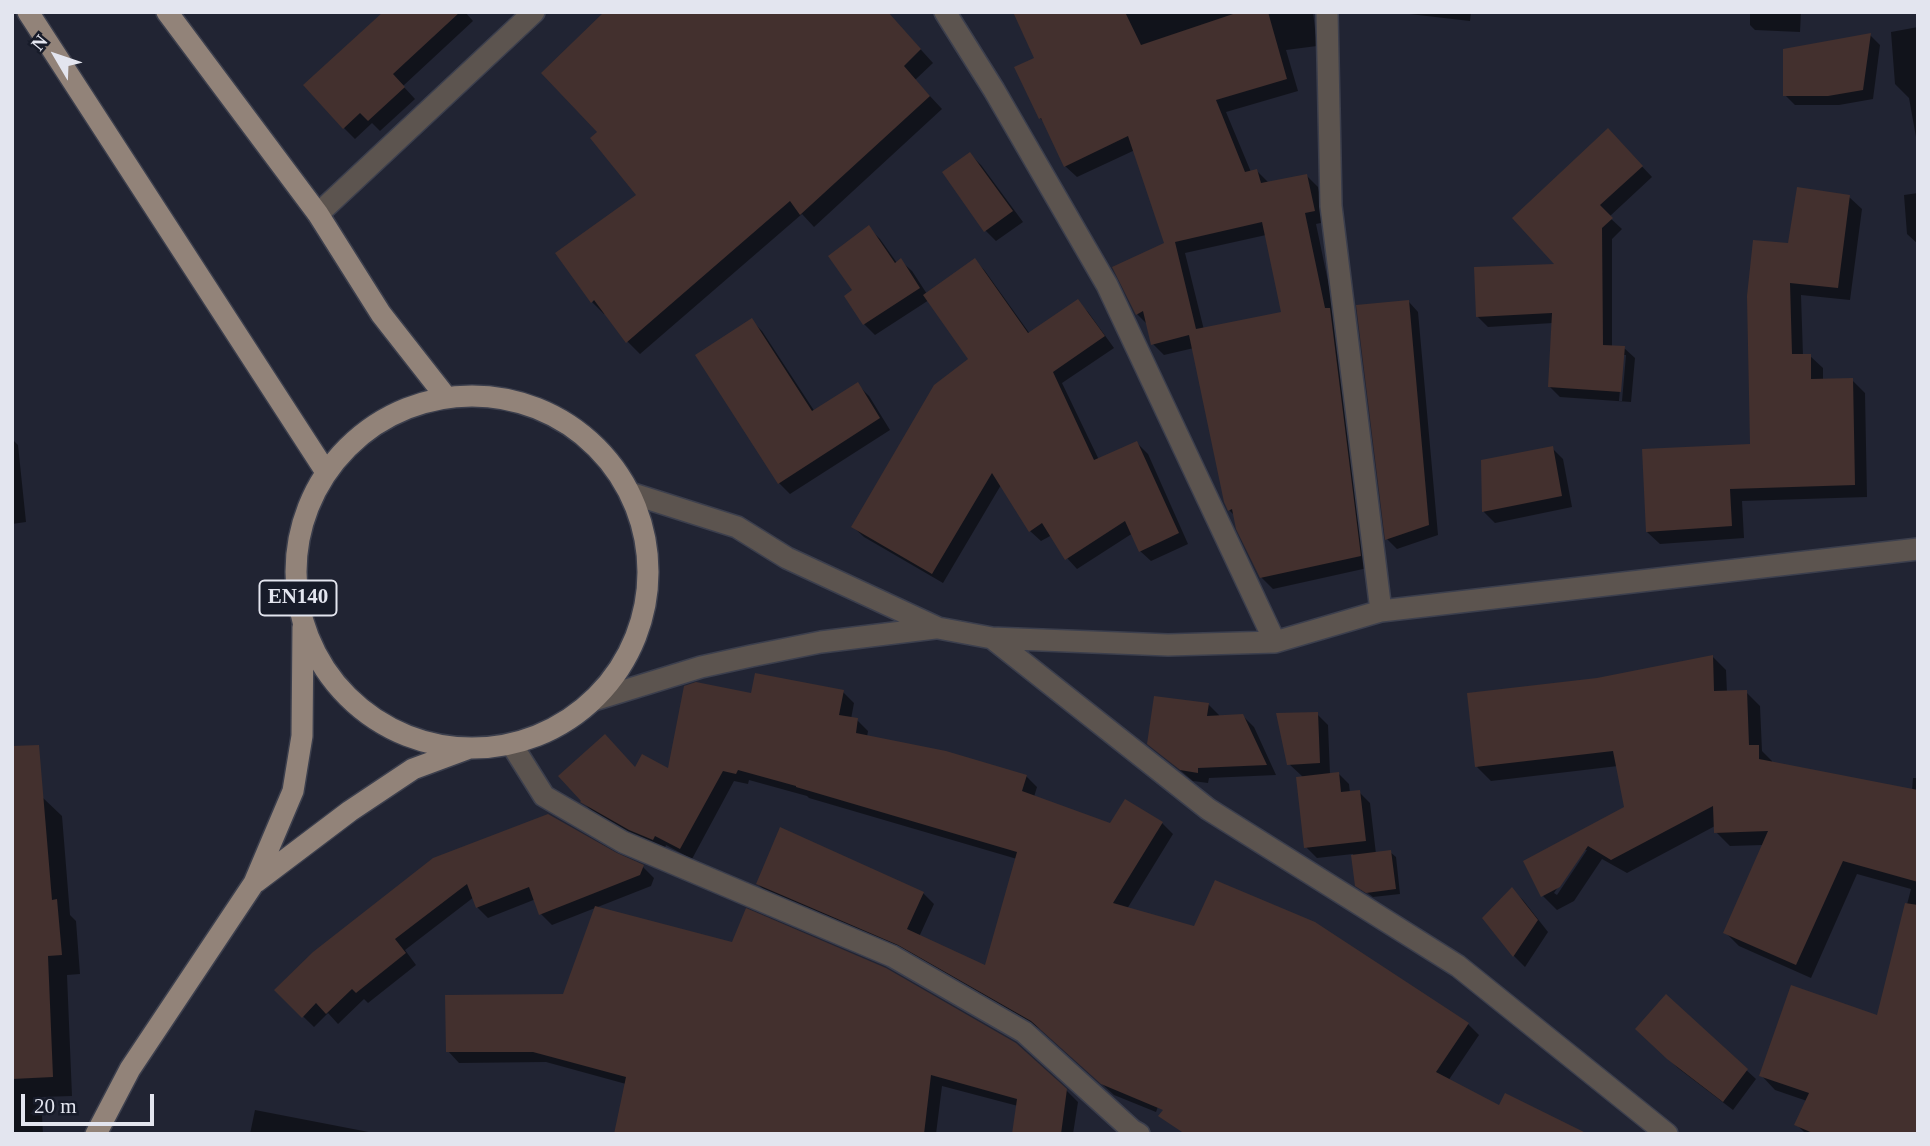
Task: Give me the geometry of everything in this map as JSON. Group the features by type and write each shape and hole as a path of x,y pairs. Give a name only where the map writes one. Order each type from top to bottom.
{"main road":[{"path":"28,12 326,472"},
{"path":"167,12 318,214 381,314 446,397"},
{"name":"EN140","path":"96,1134 130,1069 254,883 293,791 302,736 303,627 295,574 303,521 326,472 358,437 400,411 446,397 501,398 554,415 598,448 630,493 647,547 646,602 628,655 594,700 556,728 512,745 467,750 414,769 350,811 254,883"},
{"name":"EN140","path":"303,627 338,690 396,733 467,750"}],"street":[{"path":"318,214 534,12"},
{"path":"945,12 994,90 1107,285 1275,642"},
{"path":"1327,12 1331,206 1381,611"},
{"path":"630,493 737,527 788,558 937,628 992,638 1168,645 1275,642 1381,611 1918,549"},
{"path":"594,700 701,667 739,659 821,642 937,628"},
{"path":"992,638 1208,809 1458,966 1667,1134"},
{"path":"512,745 544,796 624,842 892,956 1024,1032 1139,1134"}],"building":[{"path":"383,12 460,12 393,74 405,87 368,121 360,113 343,129 303,85"},
{"path":"604,12 888,12 921,49 904,66 930,96 800,215 790,201 626,343 594,300 591,303 555,253 636,195 590,138 597,132 541,73"},
{"path":"1013,12 1125,12 1141,45 1239,12 1268,12 1287,79 1216,100 1245,172 1257,169 1261,183 1307,174 1315,211 1305,213 1325,308 1330,308 1361,556 1260,578 1236,529 1232,509 1228,511 1224,502 1189,335 1151,345 1143,311 1136,315 1112,267 1164,243 1128,136 1064,167 1014,67 1034,58","holes":["1262,222 1281,312 1196,329 1175,242"]},
{"path":"1871,33 1863,90 1828,96 1783,96 1783,49"},
{"path":"1608,128 1643,166 1600,205 1613,218 1602,228 1603,345 1625,346 1621,392 1548,387 1552,313 1476,317 1474,267 1554,264 1512,218"},
{"path":"970,152 1013,211 984,232 942,172"},
{"path":"1797,187 1850,195 1838,288 1790,283 1792,354 1811,354 1811,379 1853,378 1855,485 1730,489 1732,526 1646,532 1642,449 1750,444 1747,296 1753,240 1788,243"},
{"path":"869,225 895,263 901,258 920,288 863,325 844,296 852,290 828,256"},
{"path":"975,258 1028,333 1078,299 1105,336 1053,372 1094,460 1137,441 1179,533 1139,552 1125,521 1065,560 1042,523 1029,532 992,473 932,574 851,527 934,385 968,359 923,295"},
{"path":"1409,300 1429,525 1385,540 1356,305"},
{"path":"752,318 812,411 858,382 880,418 778,484 695,355"},
{"path":"1553,446 1562,496 1482,512 1481,460"},
{"path":"1713,655 1714,691 1747,690 1749,745 1759,745 1759,759 1918,790 1918,882 1843,861 1796,965 1723,933 1768,831 1714,833 1713,806 1611,860 1588,846 1560,887 1541,897 1523,861 1624,807 1613,751 1475,767 1467,693 1597,678"},
{"path":"755,673 844,690 839,715 858,718 856,733 946,751 1027,775 1022,791 1110,823 1125,799 1163,822 1113,903 1194,926 1215,880 1315,922 1469,1023 1436,1072 1499,1105 1505,1093 1588,1134 1185,1134 1158,1116 1163,1110 1101,1084 1031,1021 898,945 756,884 780,827 924,892 907,929 985,965 1017,852 738,770 736,774 723,771 680,849 655,836 653,840 629,830 580,802 558,776 605,734 635,767 642,754 668,768 684,686 696,682 751,693"},
{"path":"1154,696 1209,703 1207,716 1243,714 1267,765 1198,768 1198,773 1180,770 1147,744"},
{"path":"1318,712 1320,763 1287,765 1276,713"},
{"path":"39,745 52,900 57,899 62,955 48,956 53,1077 12,1079 12,746"},
{"path":"1339,772 1341,792 1360,790 1366,841 1304,848 1296,777"},
{"path":"548,814 644,865 640,875 539,915 529,887 476,908 467,884 395,939 406,953 356,993 352,989 326,1014 316,1003 302,1018 274,990 313,952 433,858"},
{"path":"1391,850 1396,889 1366,893 1355,886 1351,855"},
{"path":"1512,887 1538,920 1513,957 1482,918"},
{"path":"1905,903 1918,905 1918,1134 1815,1134 1794,1125 1809,1093 1759,1076 1791,985 1877,1015"},
{"path":"595,906 732,942 746,908 886,968 1016,1043 1067,1089 1061,1134 1012,1134 1017,1099 931,1075 924,1134 614,1134 626,1077 533,1052 446,1052 445,995 563,994"},
{"path":"1666,994 1748,1069 1723,1102 1667,1059 1635,1029"}]}
